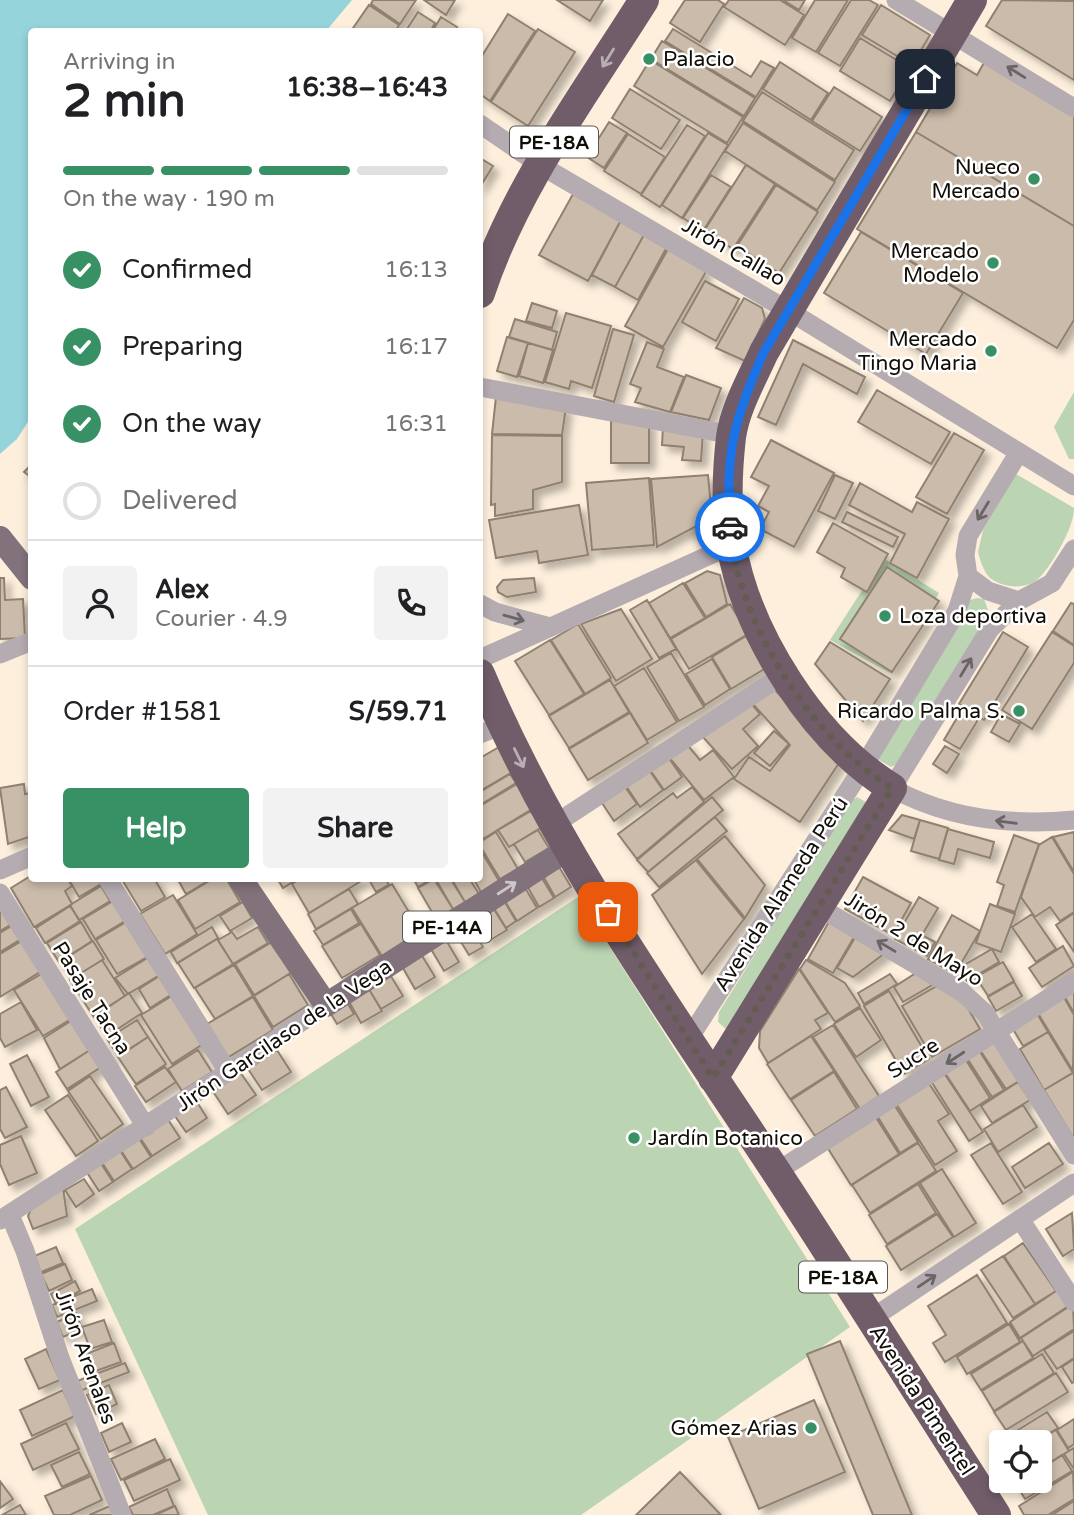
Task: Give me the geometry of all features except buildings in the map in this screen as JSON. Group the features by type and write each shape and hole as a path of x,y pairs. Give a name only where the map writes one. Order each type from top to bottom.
{"highway":[{"name":"PE-18A","path":"483,273 486,253 644,0"},
{"path":"892,788 862,769 826,732 783,675 764,640 732,545 727,494 732,435 759,364 972,0"},
{"name":"Avenida Pimentel","path":"483,689 491,730 996,1515"},
{"name":"Avenida Alameda Perú","path":"713,1078 892,788"}],"main road":[{"path":"0,538 28,573"},
{"name":"Jirón Garcilaso de la Vega","path":"326,1005 561,836"},
{"path":"243,882 326,1005"}],"street":[{"path":"896,0 1074,108"},
{"name":"Jirón Callao","path":"483,126 540,164 789,311 1074,486"},
{"path":"483,388 732,435"},
{"name":"Avenida Alameda Perú","path":"688,1040 862,769 957,611 968,576 965,555 968,536 1019,452"},
{"path":"483,658 732,545"},
{"name":"Avenida Alameda Perú","path":"892,788 989,629 1019,601 1052,583 1074,549"},
{"path":"968,576 988,591 1019,601"},
{"path":"483,606 495,612 550,627"},
{"path":"0,654 28,644"},
{"path":"561,836 783,675"},
{"path":"892,788 940,809 987,819 1030,824 1074,820"},
{"path":"0,870 28,858"},
{"path":"110,882 229,1072"},
{"name":"Pasaje Tacna","path":"0,893 146,1126"},
{"name":"Jirón 2 de Mayo","path":"819,906 962,992 985,1013 1074,1154"},
{"name":"Sucre","path":"776,1172 1074,982"},
{"name":"Jirón Garcilaso de la Vega","path":"5,1218 229,1072 326,1005"},
{"path":"871,1319 1074,1183"},
{"name":"Jirón Arenales","path":"5,1218 25,1251 60,1358 121,1515"},
{"path":"1020,1219 1074,1302"}],"green space":[{"path":"1074,392 1074,459 1069,459 1054,427"},
{"path":"1016,474 1074,508 1067,534 1057,554 1040,577 1022,586 1008,586 989,577 978,552 983,530"},
{"name":"Loza deportiva","path":"883,558 939,593 892,674 830,640"},
{"path":"984,599 989,613 897,764 891,767 879,760 878,752 970,600"},
{"path":"857,797 866,802 727,1030 718,1022 719,1012 849,803"},
{"path":"578,897 850,1327 581,1515 208,1515 75,1229"}],"water":[{"path":"0,0 352,0 329,28 28,28 28,422 17,439 0,454"}],"way so far":[{"path":"608,912 713,1078 892,788 862,769 826,732 783,675 764,640 746,593 732,545 730,527"}],"place":[{"name":"Palacio","path":"649,59"},
{"name":"Nueco Mercado","path":"1034,179"},
{"name":"Mercado Modelo","path":"993,263"},
{"name":"Mercado Tingo Maria","path":"991,351"},
{"name":"Loza deportiva","path":"885,616"},
{"name":"Ricardo Palma S.","path":"1019,711"},
{"name":"Jardín Botanico","path":"634,1138"},
{"name":"Gómez Arias","path":"811,1428"}],"route":[{"path":"730,527 727,494 732,435 743,399 764,352 925,79"}]}
